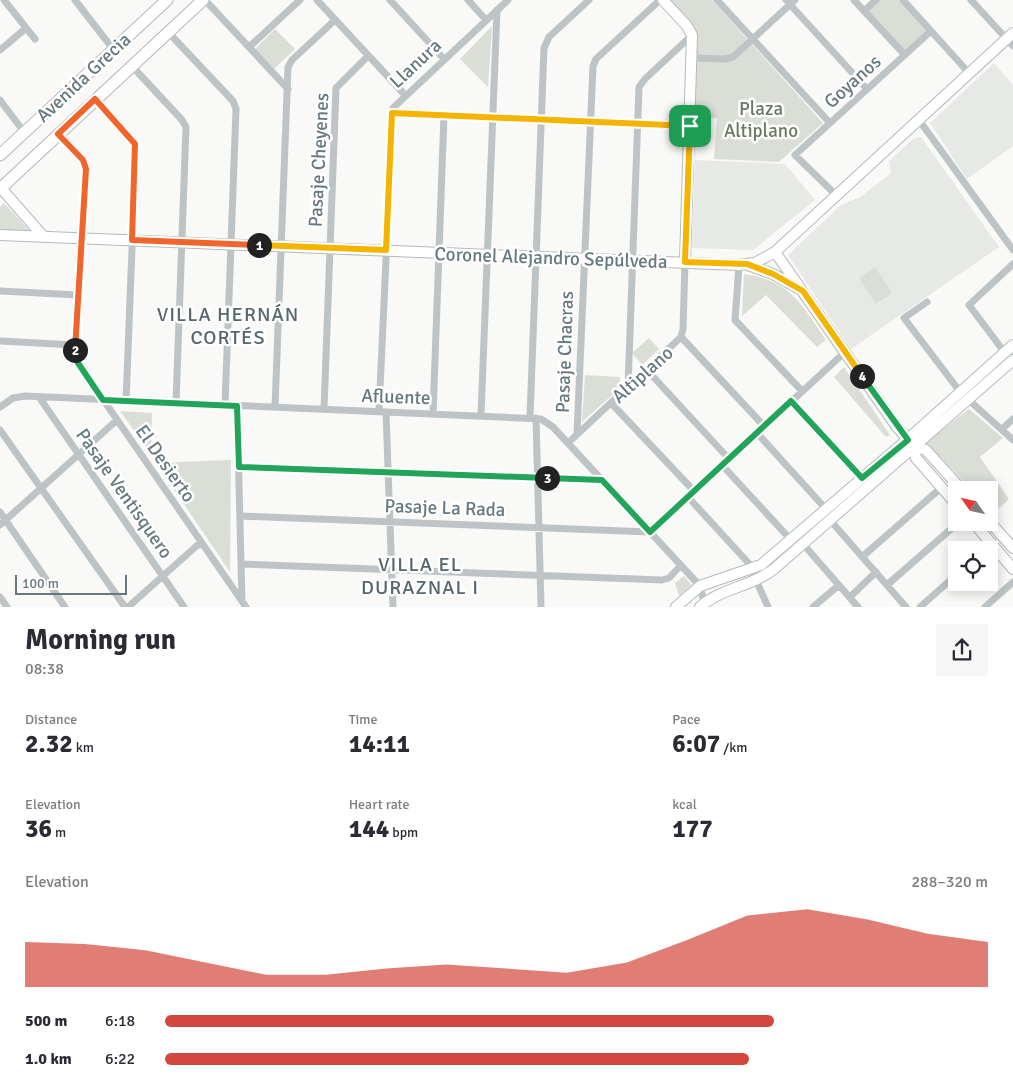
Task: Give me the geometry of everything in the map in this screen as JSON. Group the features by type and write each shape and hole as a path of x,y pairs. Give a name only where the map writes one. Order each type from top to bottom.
{"main road":[{"name":"Avenida Grecia","path":"0,155 167,0"},
{"name":"Avenida Grecia","path":"0,188 204,0"}],"street":[{"path":"4,0 25,29 35,39"},
{"path":"75,0 113,49"},
{"path":"204,0 288,90"},
{"path":"249,47 300,0"},
{"path":"317,0 404,95"},
{"path":"390,0 444,59"},
{"path":"468,0 486,20"},
{"name":"Llanura","path":"393,607 388,472 383,412 386,250 392,113 394,106 404,95 508,0"},
{"path":"541,607 533,418 536,256 546,41 589,0"},
{"path":"628,386 640,85 692,35 687,26 661,0"},
{"name":"Pasaje Chacras","path":"577,434 594,63 661,0"},
{"path":"717,0 830,123"},
{"path":"854,0 905,55"},
{"path":"864,11 876,0"},
{"path":"903,0 969,73"},
{"path":"971,0 1011,39"},
{"path":"693,58 729,59 753,39 790,2 867,89"},
{"path":"481,416 496,10"},
{"path":"274,407 290,62 336,20"},
{"path":"0,50 25,29"},
{"name":"Goyanos","path":"837,196 795,155 931,31"},
{"path":"168,32 236,106 226,405"},
{"name":"Altiplano","path":"568,443 681,337 683,330 693,58 692,35"},
{"name":"Coronel Alejandro Sepúlveda","path":"0,235 743,264 762,260 776,252 969,73 1011,39"},
{"name":"Pasaje Cheyenes","path":"324,409 336,88 368,56"},
{"path":"132,65 186,127 176,403"},
{"path":"95,99 135,144 126,401"},
{"path":"0,100 24,132"},
{"path":"392,113 690,126"},
{"path":"433,414 444,115"},
{"path":"919,120 1013,250"},
{"name":"El Desierto","path":"58,134 85,163 83,229 80,238 75,345 78,363 244,604"},
{"path":"0,188 43,236"},
{"path":"776,252 897,427 911,443 916,458 948,494"},
{"path":"802,391 735,320 743,264 773,274 803,291"},
{"path":"1004,352 969,307 970,303 1013,264"},
{"path":"0,291 78,295"},
{"path":"927,302 904,318 964,396 1013,440"},
{"path":"681,337 764,426"},
{"path":"0,342 75,345"},
{"path":"964,396 1004,352 1013,345"},
{"path":"650,532 845,352"},
{"path":"700,586 703,606 717,595 756,580 774,569 964,396 1013,360"},
{"path":"646,370 729,459"},
{"name":"Afluente","path":"0,407 18,397 39,397 533,418 550,423 700,586"},
{"name":"Pasaje Ventisquero","path":"39,397 184,607"},
{"path":"791,401 862,478"},
{"path":"611,403 694,491"},
{"path":"237,406 241,564 244,604"},
{"path":"1002,429 1013,419"},
{"path":"3,522 117,420"},
{"path":"0,430 127,607 201,542"},
{"path":"757,433 826,509"},
{"path":"676,607 700,586 754,569 791,540 862,478 911,443"},
{"path":"911,443 926,450 954,481"},
{"path":"722,465 791,540"},
{"path":"239,467 602,480"},
{"path":"862,557 942,487"},
{"path":"688,496 754,569"},
{"path":"0,512 3,522 65,607"},
{"name":"Pasaje La Rada","path":"240,516 650,532"},
{"path":"830,520 906,607"},
{"path":"887,585 949,531"},
{"path":"998,531 1013,548"},
{"path":"803,544 858,607"},
{"path":"998,556 1013,569"},
{"path":"241,564 664,580 669,578 681,565"},
{"path":"850,597 876,572"},
{"path":"756,580 768,607"},
{"path":"920,607 948,582"},
{"path":"987,606 1013,582"},
{"path":"813,607 839,584"},
{"path":"0,597 7,607"}],"shaded area":[{"path":"994,63 1013,85 1013,146 967,179 930,123"},
{"path":"921,137 999,247 851,349 788,255 841,205 860,197 891,173 889,161 914,138"},
{"path":"695,160 785,164 815,200 753,250 692,248"}],"green space":[{"name":"Plaza Altiplano","path":"668,0 712,0 823,123 779,162 714,159 717,118 693,117 697,32"},
{"path":"879,0 901,0 928,31 904,51 868,11"},
{"path":"492,26 488,87 460,59"},
{"path":"275,29 295,49 273,70 254,50"},
{"path":"4,203 30,231 0,230 0,207"},
{"path":"875,267 892,293 876,304 859,278"},
{"path":"744,274 760,277 784,288 801,305 826,340 817,347 766,295 742,316"},
{"path":"649,338 659,349 642,365 632,353"},
{"path":"844,367 890,435 886,437 834,377"},
{"path":"585,375 620,377 620,388 582,422"},
{"path":"969,409 1003,438 980,457 997,481 963,481 926,442"},
{"path":"120,411 152,413 151,454"},
{"path":"231,460 230,572 156,463"},
{"path":"998,483 1009,499 998,509"},
{"path":"684,576 692,585 679,596 675,583"}],"district":[{"name":"VILLA HERNÁN CORTÉS","path":"228,326"},
{"name":"VILLA EL DURAZNAL I","path":"420,576"}],"route":[{"path":"95,99 135,144 132,240 386,250 392,113 690,126 685,262 747,264 773,274 803,291 897,427 908,440 862,478 791,401 650,532 602,480 239,467 237,406 103,400 76,360 80,238 83,229 86,169 83,160 58,134 95,99"}]}
